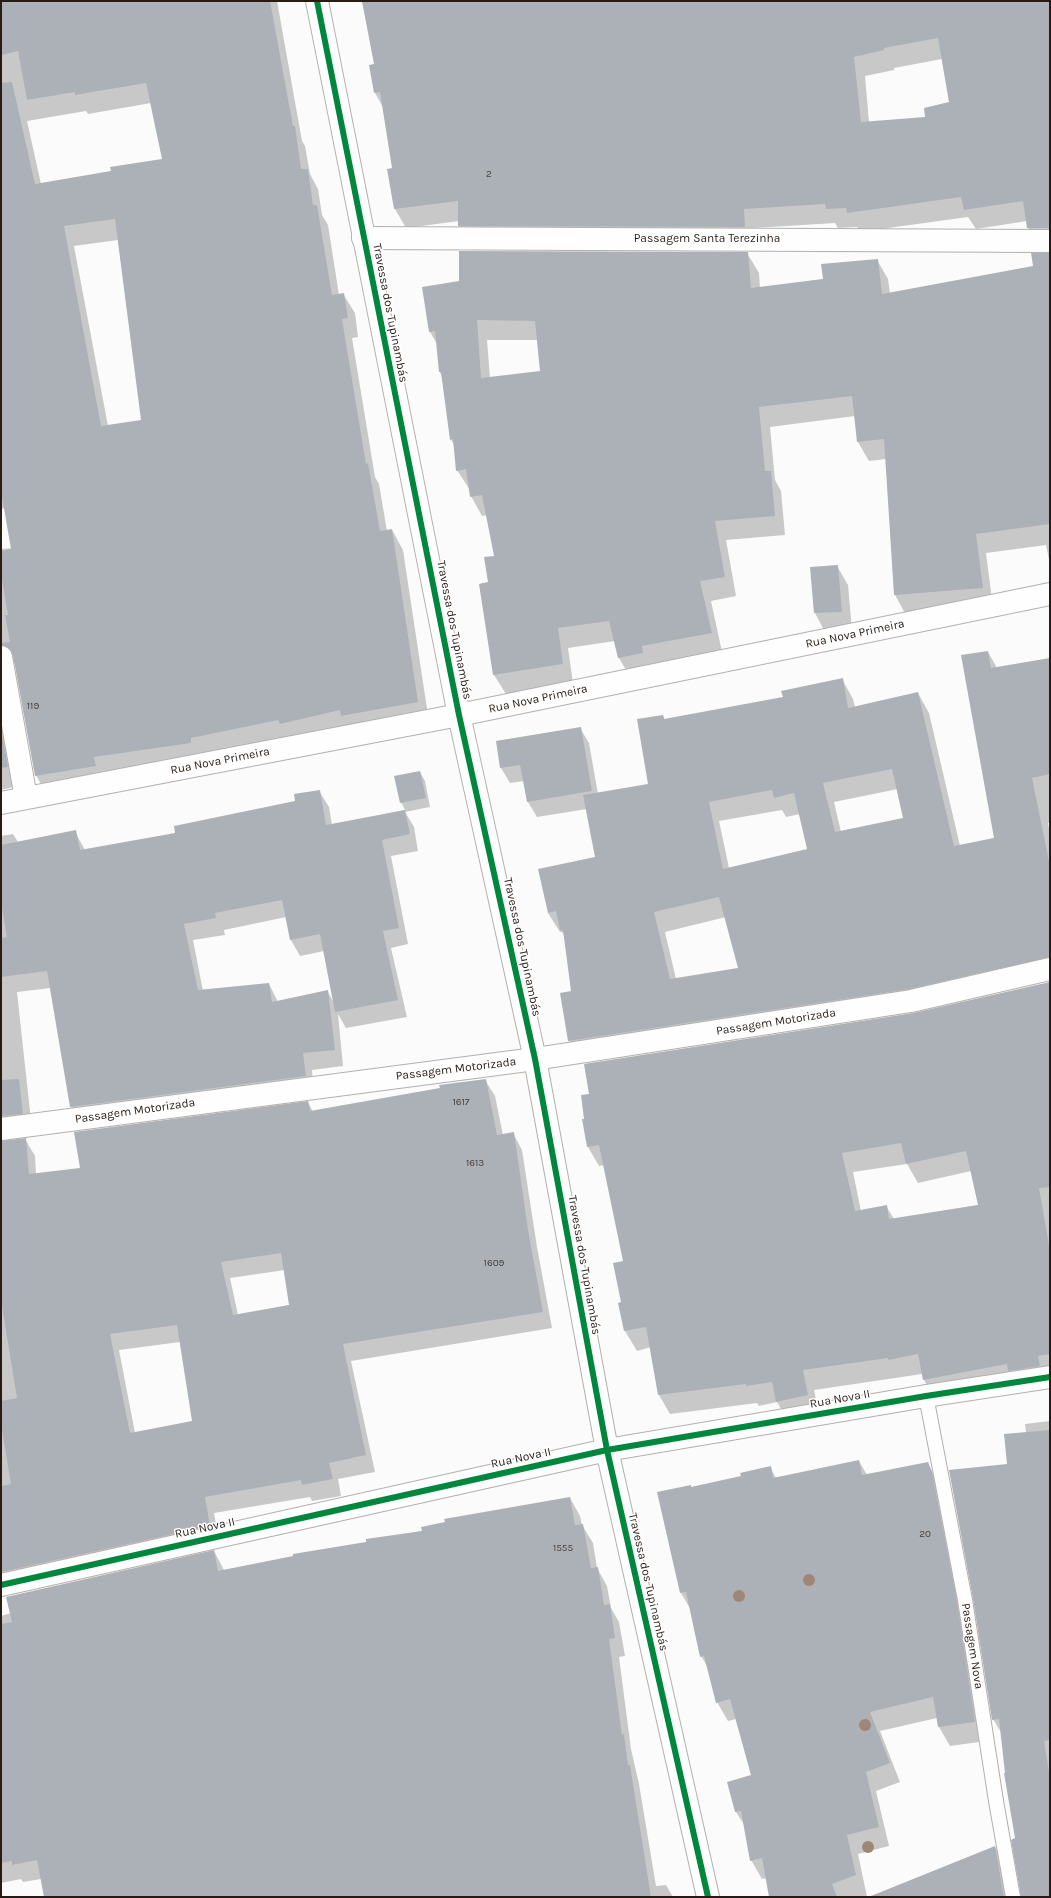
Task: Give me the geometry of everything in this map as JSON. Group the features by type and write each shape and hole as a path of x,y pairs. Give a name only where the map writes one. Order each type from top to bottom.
{"street":[{"name":"Travessa dos Tupinambás","path":"317,1 459,715 535,1059 607,1450 708,1897"},
{"name":"Passagem Santa Terezinha","path":"363,238 1050,241"},
{"name":"Rua Nova Primeira","path":"1,803 459,715 1050,594"},
{"path":"1,657 26,798"},
{"name":"Passagem Motorizada","path":"1,1129 535,1059 911,1001 1050,969"},
{"name":"Rua Nova II","path":"1,1585 607,1450 926,1396 1050,1377"}],"lane":[{"name":"Passagem Nova","path":"926,1396 965,1600 996,1801 1013,1897"}],"building":[{"path":"1,1 270,1 293,126 295,126 301,169 308,169 313,205 317,205 332,295 344,293 348,318 342,319 366,464 368,463 380,531 392,529 418,702 341,716 340,710 280,724 278,720 191,738 191,743 94,757 96,766 35,776 13,655 10,649 1,645 1,643 10,642 5,615 8,615 1,574 1,551 11,549 1,491 1,83 12,82 35,184 111,171 110,167 162,159 146,83 75,95 75,92 27,100 18,51 1,55","holes":["115,219 141,420 101,426 64,226"]},
{"path":"362,1 1050,1 1050,228 1027,228 1023,201 964,210 961,197 847,213 846,208 826,209 825,204 744,209 745,227 458,226 458,201 394,209 387,169 392,168 380,92 374,93 369,65 374,64","holes":["938,38 949,102 924,108 925,117 861,122 854,57 884,50 884,48"]},
{"path":"459,251 748,252 751,288 823,279 821,264 878,259 882,294 1033,266 1031,253 1050,253 1050,524 976,534 983,588 894,595 884,439 857,442 852,396 759,407 765,471 771,471 775,516 715,521 725,577 700,581 712,633 642,646 643,653 618,658 609,621 558,628 563,664 493,675 479,584 488,582 484,557 494,556 482,495 470,497 466,469 456,471 453,439 450,440 441,372 439,372 435,331 429,332 422,287 459,281","holes":["477,320 535,321 540,371 481,378"]},
{"path":"838,565 842,612 814,613 810,567"},
{"path":"988,651 991,668 1050,658 1050,774 1032,778 1050,866 1050,957 909,989 568,1041 560,993 571,991 563,930 560,930 556,911 548,913 538,869 595,857 583,795 648,784 637,719 663,715 664,719 783,697 781,691 843,678 848,708 918,692 954,846 994,838 961,655","holes":["892,769 903,818 835,832 823,783","772,790 774,798 794,793 807,849 723,869 709,802","719,897 738,968 670,979 654,912"]},
{"path":"581,727 592,791 527,802 520,765 500,768 496,741"},
{"path":"1,729 8,767 1,768"},
{"path":"420,771 426,798 400,803 394,776"},
{"path":"320,790 326,825 405,810 410,834 382,840 399,928 383,931 398,1000 335,1012 320,934 290,940 282,900 215,913 216,918 184,924 198,990 269,983 272,1002 328,990 335,1050 303,1053 306,1076 70,1107 47,971 1,977 1,938 7,937 1,903 1,845 76,830 80,850 175,833 174,826 295,801 294,794"},
{"path":"1050,982 1050,1187 1039,1188 1050,1251 1050,1354 1038,1356 1040,1366 1008,1371 1007,1364 923,1380 918,1354 888,1360 888,1358 803,1370 808,1395 776,1402 772,1382 658,1395 646,1327 624,1331 618,1303 621,1302 613,1263 623,1261 599,1145 587,1147 582,1119 584,1119 581,1095 589,1094 584,1064 913,1013","holes":["901,1143 906,1164 966,1151 978,1205 889,1219 887,1205 855,1211 842,1153"]},
{"path":"19,1079 23,1114 1,1116 1,1080"},
{"path":"486,1079 497,1135 514,1132 528,1230 543,1312 343,1344 366,1455 329,1463 333,1479 302,1485 301,1480 205,1497 210,1526 1,1572 1,1486 11,1484 1,1424 1,1401 17,1398 1,1300 1,1141 26,1138 29,1174 80,1168 74,1132 308,1101 310,1111 440,1088 439,1085","holes":["281,1253 289,1305 233,1315 221,1262","177,1325 192,1421 130,1433 110,1334"]},
{"path":"1050,1430 1050,1740 1044,1741 1050,1778 1050,1897 1021,1897 1011,1840 1015,1838 1004,1773 999,1719 992,1720 973,1599 949,1470 1007,1464 1004,1434"},
{"path":"859,1460 862,1475 928,1462 932,1472 957,1601 975,1722 938,1727 933,1697 870,1712 890,1763 866,1772 879,1827 847,1835 856,1875 832,1884 837,1897 769,1897 762,1858 750,1861 741,1811 735,1812 727,1782 751,1775 730,1699 716,1703 704,1656 700,1657 686,1592 680,1593 657,1492 691,1485 691,1487 741,1476 740,1473 771,1466 773,1478"},
{"path":"570,1497 575,1525 583,1524 591,1568 598,1567 604,1605 610,1604 615,1638 609,1639 622,1735 624,1734 628,1765 630,1765 651,1897 44,1897 37,1860 12,1865 12,1861 1,1863 1,1624 12,1622 6,1597 214,1550 218,1571 293,1556 293,1554 366,1542 366,1539 422,1531 421,1527 445,1522 444,1519"},
{"path":"995,1846 1004,1897 871,1897 871,1896"}],"cycle path":[{"path":"317,1 459,715 535,1059 607,1450 708,1897"},
{"path":"1,1585 607,1450 926,1396 1050,1377"}]}
